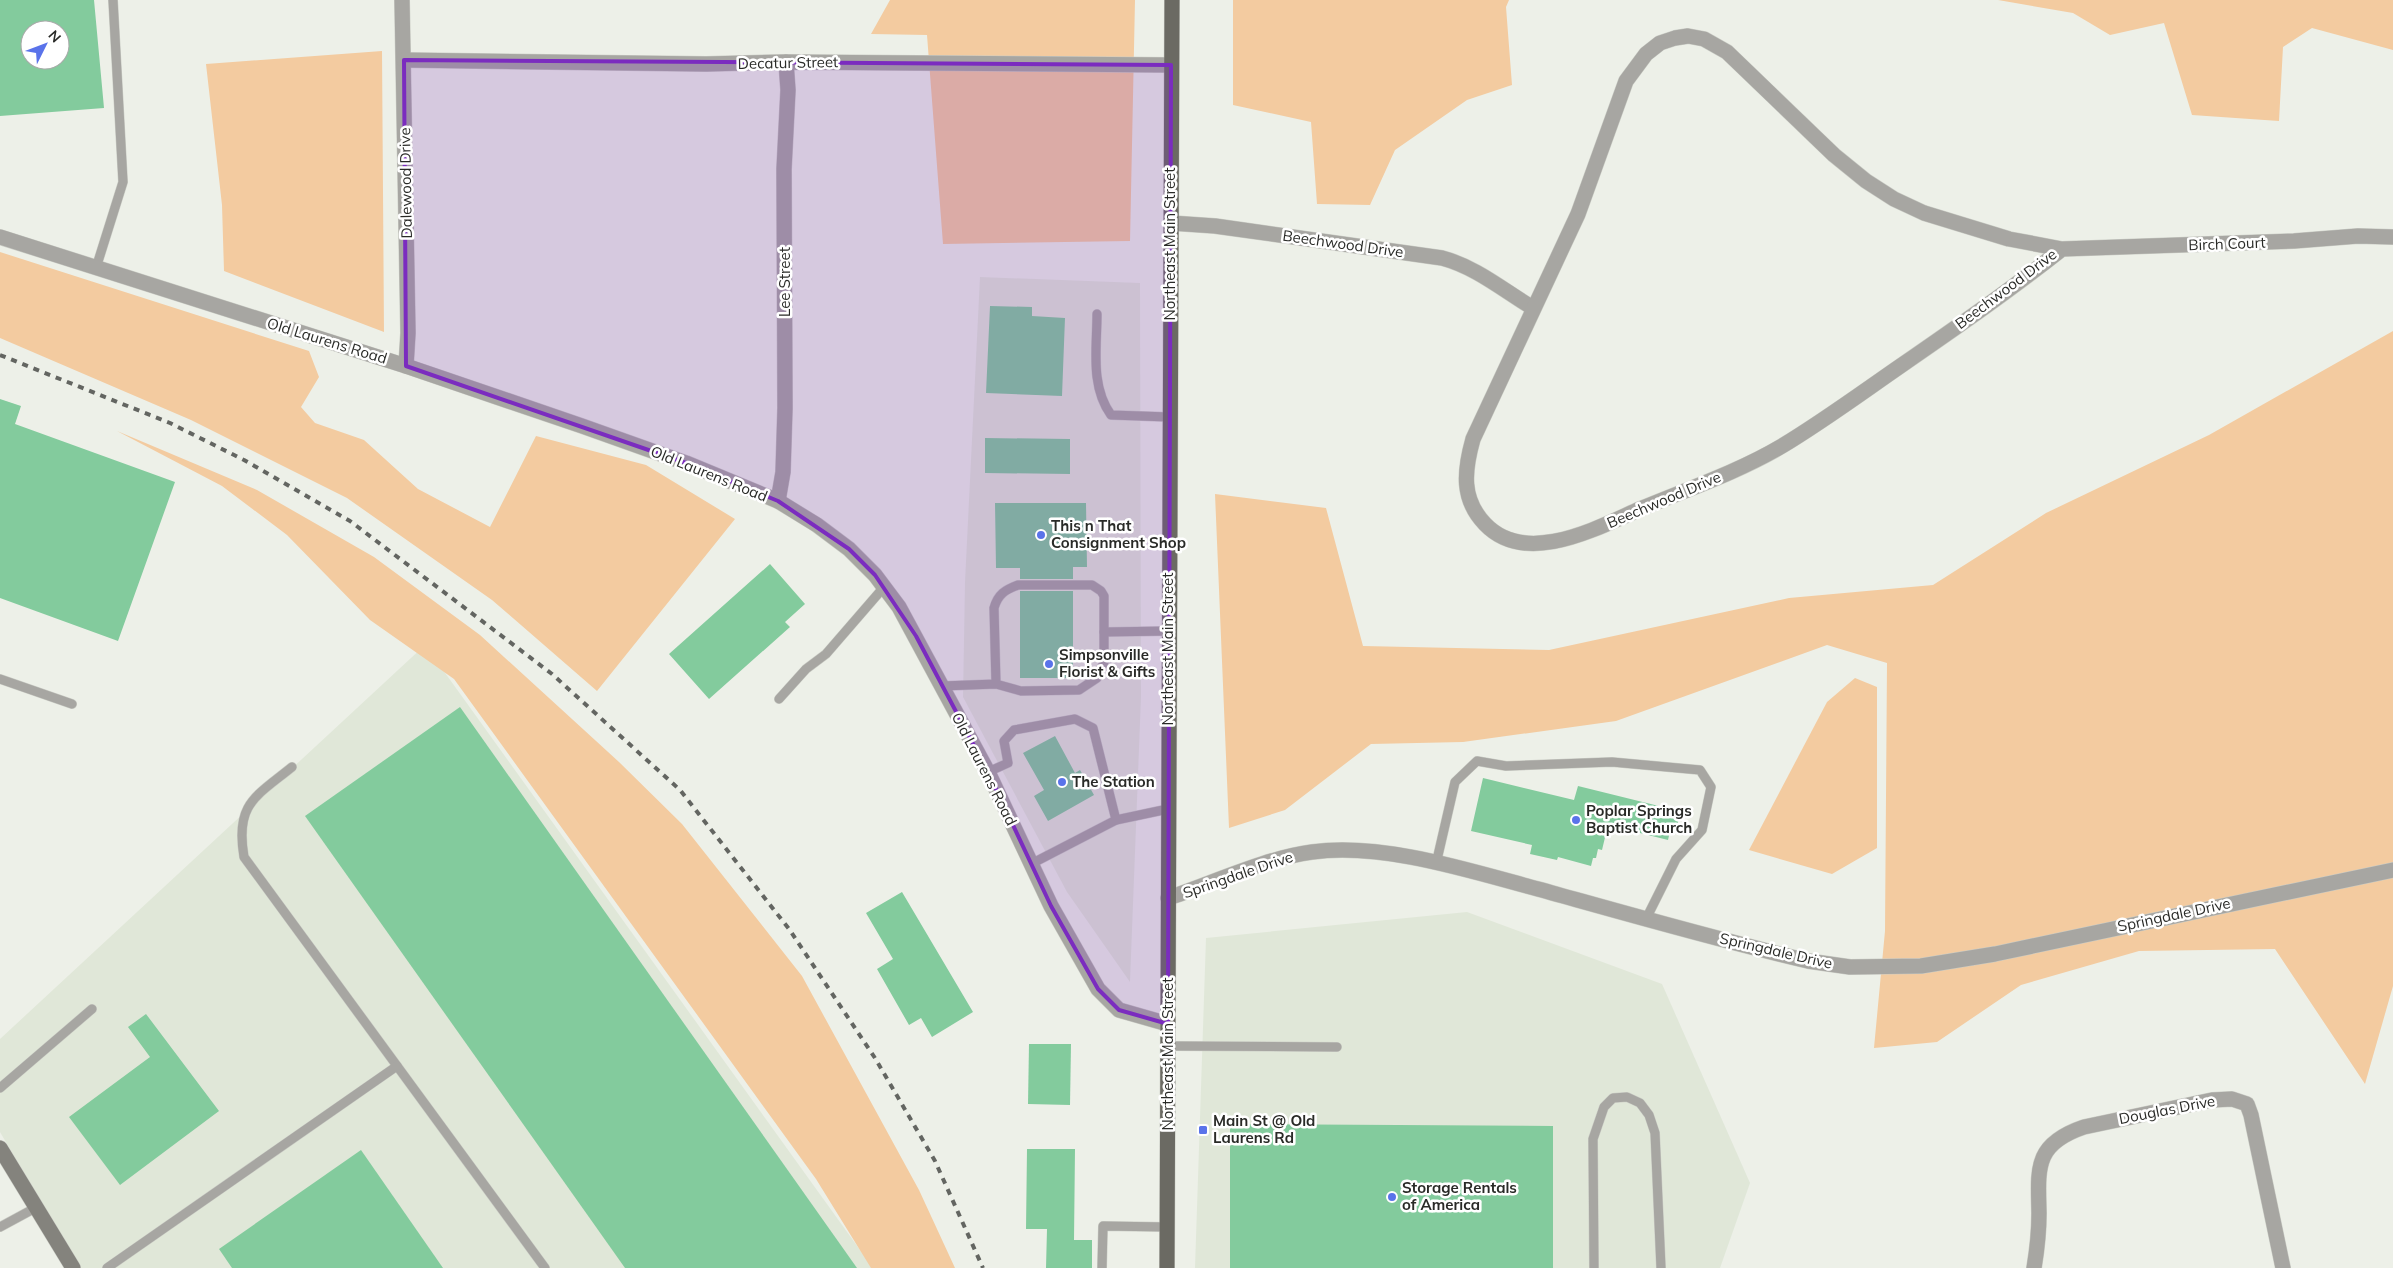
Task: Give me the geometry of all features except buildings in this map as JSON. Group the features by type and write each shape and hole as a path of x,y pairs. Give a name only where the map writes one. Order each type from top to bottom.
{"main road":[{"name":"Northeast Main Street","path":"1167,1268 1168,630 1172,0"}],"street":[{"name":"Dalewood Drive","path":"402,0 408,333 406,366"},
{"name":"Beechwood Drive","path":"1688,36 1704,39 1727,52 1834,155 1866,181 1894,199 1924,213 2009,239 2062,249 2015,286 1781,446 1734,470 1569,538 1540,544 1510,541 1489,528 1474,511 1465,480 1466,463 1473,440 1578,214 1626,81 1646,54 1660,43 1688,36"},
{"name":"Decatur Street","path":"404,60 706,64 786,62 1171,64"},
{"name":"Lee Street","path":"778,501 783,472 785,408 784,168 788,90 786,62"},
{"name":"Beechwood Drive","path":"1171,223 1215,226 1442,258 1477,272 1533,308"},
{"name":"Birch Court","path":"2062,249 2294,241 2358,236 2393,238"},
{"name":"Old Laurens Road","path":"0,237 406,366 686,463 778,501 817,524 849,549 884,587 908,621 988,772 1067,937 1102,994 1119,1010 1168,1024"},
{"name":"Springdale Drive","path":"1168,898 1271,862 1312,852 1332,850 1372,852 1436,864 1808,961 1850,967 1902,968 1995,954 2393,870"},
{"name":"Douglas Drive","path":"2034,1268 2038,1231 2039,1167 2042,1158 2053,1144 2072,1131 2084,1127 2212,1100 2232,1099 2247,1104 2251,1115 2283,1268"},
{"path":"0,1148 73,1268"}],"lane":[{"path":"96,268 123,182 113,0"},
{"path":"1097,314 1096,382 1100,397 1111,415 1169,417"},
{"path":"942,686 996,684 1021,691 1079,690 1090,685 1102,670 1104,596 1097,587 1092,585 1018,585 1007,589 997,598 994,608 996,684"},
{"path":"779,699 806,669 826,654 884,587"},
{"path":"1104,632 1168,630"},
{"path":"0,679 72,704"},
{"path":"988,772 1008,763 1004,741 1014,730 1075,720 1093,728 1116,820"},
{"path":"1436,864 1455,782 1478,761 1506,766 1612,762 1700,770 1711,787 1702,830 1676,859 1646,919"},
{"path":"292,766 252,799 243,815 241,837 244,857 545,1268"},
{"path":"1031,864 1116,820 1168,809"},
{"path":"0,1088 92,1009"},
{"path":"1168,1046 1337,1047"},
{"path":"107,1268 397,1066"},
{"path":"1594,1268 1594,1139 1604,1107 1613,1098 1627,1097 1640,1103 1649,1115 1655,1133 1661,1268"},
{"path":"0,1227 37,1207"},
{"path":"1102,1268 1102,1226 1167,1227"}],"highlighted area":[{"path":"404,60 1171,65 1168,1024 1119,1010 1098,989 1051,906 988,772 916,636 875,575 849,549 778,501 686,463 406,366"}],"shaded area":[{"path":"890,0 1135,0 1130,241 943,244 927,35 871,34"},
{"path":"1233,0 1509,0 1506,7 1512,85 1467,100 1395,150 1370,205 1317,204 1311,122 1233,105"},
{"path":"1998,0 2393,0 2393,50 2312,28 2283,47 2279,121 2192,115 2164,23 2110,35 2073,13"},
{"path":"382,51 384,332 224,271 222,205 206,64"},
{"path":"0,252 309,351 319,377 301,407 315,423 364,440 418,489 490,527 536,436 646,465 735,519 597,691 492,600 347,498 191,420 0,338"},
{"path":"980,277 1140,283 1141,697 1130,982 1067,892 963,697 965,582"},
{"path":"2393,331 2393,986 2365,1084 2275,949 2139,951 2021,985 1937,1042 1874,1048 1885,931 1887,663 1827,645 1616,721 1463,742 1371,744 1285,810 1229,828 1215,494 1326,508 1363,646 1549,650 1789,598 1933,585 2046,513 2209,435"},
{"path":"117,431 257,490 374,557 480,635 619,762 682,824 802,976 919,1190 955,1268 871,1268 816,1179 454,679 370,620 287,535 222,486"},
{"path":"425,645 873,1268 80,1268 0,1132 0,1039"},
{"path":"1855,678 1877,687 1877,848 1832,874 1749,850 1827,702"},
{"path":"1467,912 1662,984 1750,1183 1720,1268 1195,1268 1206,938"}],"railway":[{"path":"0,355 170,423 244,460 350,521 552,674 680,790 789,929 875,1058 935,1161 983,1268"}],"place":[{"name":"This n That Consignment Shop","path":"1041,535"},
{"name":"Simpsonville Florist & Gifts","path":"1049,664"},
{"name":"The Station","path":"1062,782"},
{"name":"Poplar Springs Baptist Church","path":"1576,820"},
{"name":"Main St @ Old Laurens Rd","path":"1203,1130"},
{"name":"Storage Rentals of America","path":"1392,1197"}]}
